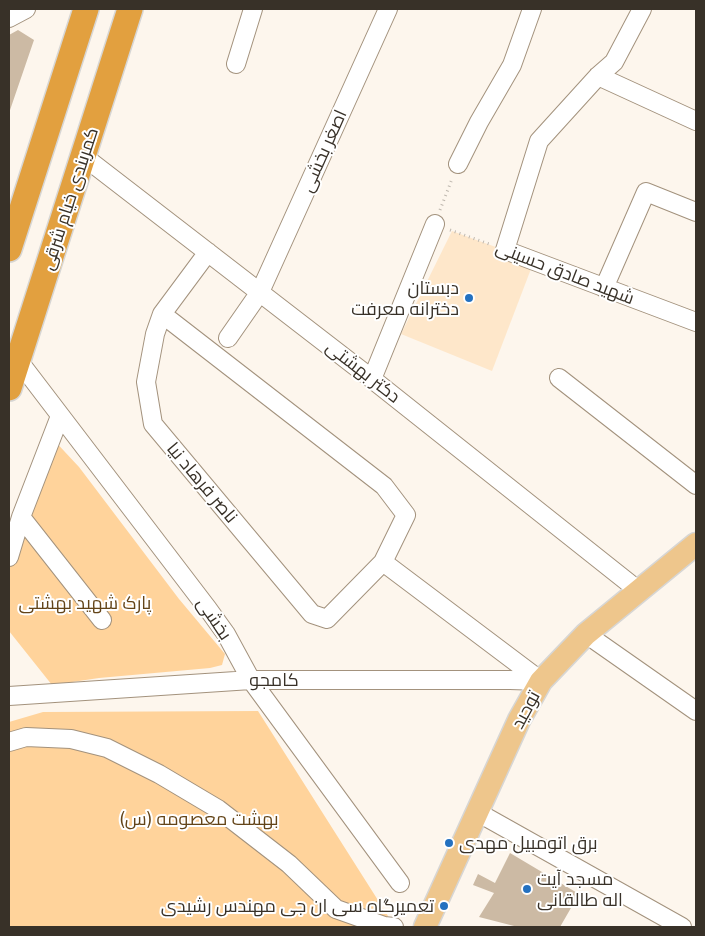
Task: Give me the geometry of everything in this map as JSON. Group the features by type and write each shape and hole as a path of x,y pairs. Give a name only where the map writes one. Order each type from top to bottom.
{"highway":[{"path":"9,249 86,9"},
{"name":"کمربندی خیام شرقی","path":"9,388 130,9"}],"main road":[{"name":"توحید","path":"425,927 520,720 540,681 586,634 639,591 693,553"}],"street":[{"path":"9,18 26,9"},
{"path":"236,64 253,9"},
{"name":"اصغر بخشی","path":"228,338 260,292 388,9"},
{"path":"458,164 479,122 512,65 532,9"},
{"path":"505,250 539,141 598,76 614,62 642,9"},
{"path":"598,76 696,121"},
{"name":"دکتر بهشتی","path":"83,156 372,379 639,591"},
{"path":"604,288 646,192 696,212"},
{"path":"372,379 435,224"},
{"name":"شهید صادق حسینی","path":"505,250 696,322"},
{"name":"ناصر فرهاد نیا","path":"208,252 162,314 146,382 153,424 312,614 327,619 383,562"},
{"path":"162,314 384,486 406,515 383,562 540,681"},
{"name":"بخشی","path":"18,360 208,609 226,634 250,680 400,883"},
{"path":"559,378 696,486"},
{"path":"9,556 21,517 60,416"},
{"path":"21,517 102,620"},
{"path":"586,634 696,711"},
{"name":"کامجو","path":"9,696 250,680 540,681"},
{"path":"9,742 26,737 72,738 107,748 158,774 218,809 289,864 336,909 384,926 394,927"},
{"path":"477,812 682,927"}],"path":[{"path":"435,224 458,164"},
{"name":"شهید صادق حسینی","path":"435,224 505,250"}],"shaded area":[{"name":"دبستان دخترانه معرفت","path":"452,231 534,261 492,371 401,334"}],"green space":[{"name":"پارک شهید بهشتی","path":"51,437 79,467 179,599 225,654 222,665 210,668 99,678 52,685 9,631 9,570"},
{"name":"(بهشت معصومه (س","path":"258,711 388,916 383,927 9,927 9,722 43,712"}],"building":[{"path":"18,30 34,40 9,113 9,35"},
{"name":"مسجد آیت اله طالقانی","path":"510,853 579,894 560,927 518,927 479,917 494,893 473,885 478,874 495,883"}],"place":[{"name":"دبستان دخترانه معرفت","path":"469,298"},
{"name":"برق اتومبیل مهدی","path":"449,843"},
{"name":"مسجد آیت اله طالقانی","path":"527,889"},
{"name":"تعمیرگاه سی ان جی مهندس رشیدی","path":"444,906"}]}
